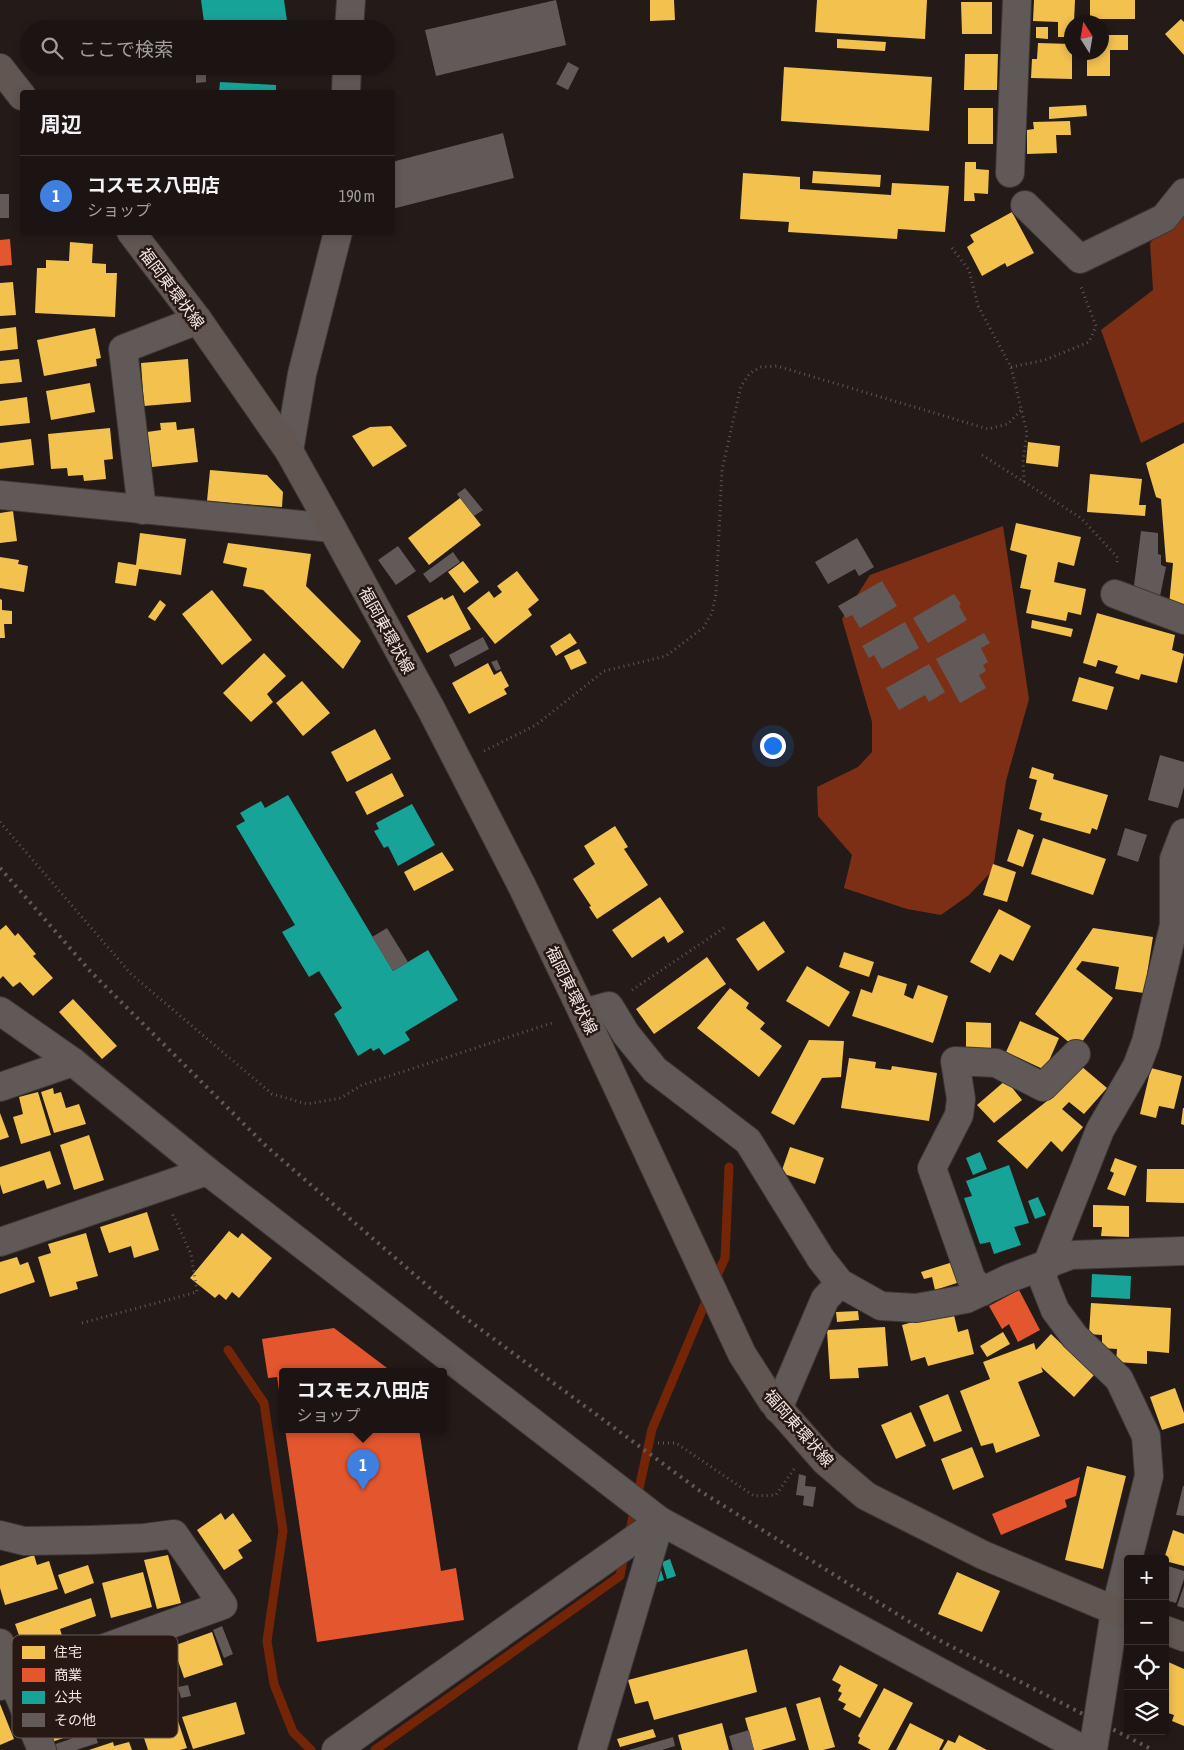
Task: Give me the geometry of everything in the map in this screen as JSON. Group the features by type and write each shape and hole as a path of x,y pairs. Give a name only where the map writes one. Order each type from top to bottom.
{"main road":[{"path":"0,68 20,93"},
{"name":"福岡東環状線","path":"132,235 198,320 288,451 332,528 459,764 522,886 742,1354 772,1401 825,1462 866,1496 983,1555 1121,1613"},
{"path":"1169,1631 1184,1637"}],"street":[{"path":"350,20 351,0"},
{"path":"1010,173 1016,0"},
{"path":"346,90 347,75"},
{"path":"1025,205 1080,259 1164,218 1184,193"},
{"path":"288,451 302,374 337,235"},
{"path":"142,510 123,349 198,320"},
{"path":"0,495 332,528"},
{"path":"1115,594 1184,620"},
{"path":"1129,1555 1149,1476 1146,1436 1119,1379 1075,1337 1056,1310 1042,1277 1100,1130 1137,1066 1146,1042 1174,925 1174,859 1184,833"},
{"path":"583,1013 609,1006 626,1034 655,1070 748,1141 821,1260 840,1283 881,1306 916,1308 966,1299 1010,1278 1071,1255 1184,1251"},
{"path":"0,1011 73,1062 207,1171 660,1522 1084,1750"},
{"path":"982,1292 972,1278 932,1168 959,1115 961,1099 955,1061 996,1063 1043,1087 1076,1054"},
{"path":"0,1087 73,1062"},
{"path":"0,1242 207,1171"},
{"path":"778,1409 825,1299 840,1283"},
{"path":"336,1750 660,1522"},
{"path":"592,1750 660,1522"},
{"path":"0,1535 24,1541 144,1538 174,1534 223,1605 140,1635"},
{"path":"1093,1750 1124,1590"},
{"path":"0,1643 6,1683 12,1694"},
{"path":"36,1738 42,1750"}],"path":[{"path":"952,248 969,270 978,306 1011,367 1027,433 1023,460 1024,482"},
{"path":"1011,367 1045,360 1089,342 1096,326 1078,278 1080,259"},
{"path":"459,764 536,725 604,671 666,656 703,628 712,613 716,594 722,470 741,386 750,373 760,367 777,366 988,429 1008,424 1022,409"},
{"path":"982,455 1081,518 1118,558 1111,581 1115,594"},
{"path":"0,822 131,974 272,1094 306,1104 341,1098 362,1085 583,1013"},
{"path":"609,1006 727,926"},
{"path":"82,1323 197,1292 191,1254 160,1187"},
{"path":"658,1443 676,1443 754,1496 776,1495 790,1477 807,1442"}],"shaded area":[{"path":"1184,207 1184,422 1141,443 1101,330 1153,290 1150,243"},
{"path":"1003,526 1029,699 1006,781 993,870 969,895 941,915 907,909 844,888 852,855 818,816 817,787 858,767 872,752 872,722 842,619 870,575"}],"building: 住宅":[{"path":"650,0 674,0 675,20 650,21"},
{"path":"817,0 927,0 925,39 815,32"},
{"path":"1034,0 1075,0 1074,15 1064,15 1064,37 1058,37 1058,22 1033,21"},
{"path":"1090,0 1135,0 1135,19 1109,19 1109,15 1090,15"},
{"path":"961,2 992,2 992,34 962,34"},
{"path":"1181,19 1184,22 1184,55 1165,34"},
{"path":"1036,27 1048,27 1048,39 1036,38"},
{"path":"1109,35 1128,35 1128,50 1110,50 1110,76 1087,76 1087,60 1109,60"},
{"path":"837,39 886,42 885,51 837,48"},
{"path":"1038,43 1064,44 1064,60 1072,60 1072,79 1031,78 1032,59 1037,59"},
{"path":"965,54 998,54 997,90 964,90"},
{"path":"784,67 932,77 929,131 781,121"},
{"path":"1086,105 1087,116 1049,119 1049,107"},
{"path":"968,108 993,108 993,144 968,144"},
{"path":"1070,121 1071,135 1056,135 1057,153 1027,154 1027,130 1034,129 1033,122"},
{"path":"965,162 976,162 976,169 989,170 988,194 974,193 975,201 964,201"},
{"path":"813,171 881,175 880,187 812,183"},
{"path":"743,173 800,177 800,189 891,195 892,183 949,186 945,232 898,229 897,239 788,232 789,222 740,219"},
{"path":"1012,212 1034,253 1007,267 1005,263 982,276 967,247 974,242 970,235"},
{"path":"70,242 93,244 92,263 106,264 106,273 117,273 115,317 35,313 37,268 46,268 46,260 69,261"},
{"path":"13,282 16,315 0,316 0,283"},
{"path":"16,327 18,349 0,351 0,329"},
{"path":"95,328 101,358 96,359 97,366 44,376 37,340"},
{"path":"19,359 22,382 0,384 0,361"},
{"path":"188,359 191,402 144,406 141,363"},
{"path":"90,383 95,412 51,420 46,391"},
{"path":"27,397 30,423 0,426 0,401"},
{"path":"176,422 177,430 194,428 198,462 152,467 147,432 161,430 160,423"},
{"path":"391,426 407,446 373,467 352,436 370,427"},
{"path":"110,428 113,459 104,460 106,479 84,481 83,475 68,476 67,468 51,469 48,434"},
{"path":"31,439 34,465 0,469 0,443"},
{"path":"1028,442 1060,446 1058,467 1026,463"},
{"path":"1184,443 1184,606 1169,605 1173,563 1166,562 1161,499 1156,497 1146,463"},
{"path":"210,470 267,475 283,492 282,507 207,501"},
{"path":"1090,474 1142,479 1139,505 1146,505 1145,516 1087,512"},
{"path":"460,498 481,525 429,565 408,538"},
{"path":"13,511 17,541 0,543 0,513"},
{"path":"1016,523 1081,537 1074,566 1058,562 1054,582 1086,589 1081,615 1068,612 1066,621 1026,613 1031,590 1020,588 1027,555 1010,550"},
{"path":"140,533 186,539 181,575 139,569 136,586 115,583 118,562 136,565"},
{"path":"228,543 311,554 306,586 361,641 343,669 263,590 243,586 247,568 223,563"},
{"path":"0,557 19,560 18,564 28,566 24,592 0,588"},
{"path":"463,561 479,582 464,593 448,572"},
{"path":"517,571 539,600 528,609 532,615 495,644 467,608 489,591 494,598 502,592 497,586"},
{"path":"212,590 252,640 222,665 182,614"},
{"path":"453,595 471,629 427,653 407,616 442,597 444,600"},
{"path":"0,599 2,600 2,610 12,611 12,624 4,624 5,638 0,638"},
{"path":"160,600 166,605 155,621 148,617"},
{"path":"1097,613 1175,635 1172,650 1184,654 1177,683 1141,674 1139,680 1115,673 1118,666 1098,660 1096,667 1083,663"},
{"path":"1032,620 1073,629 1071,637 1031,628"},
{"path":"570,633 577,643 556,656 550,646"},
{"path":"579,649 587,663 571,670 564,656"},
{"path":"264,653 286,676 267,694 273,702 251,722 223,693"},
{"path":"488,663 494,675 501,671 509,686 504,689 507,694 469,714 452,683"},
{"path":"1079,677 1114,687 1107,710 1072,701"},
{"path":"302,681 330,713 303,736 276,703"},
{"path":"375,729 391,759 347,782 331,752"},
{"path":"1032,767 1054,774 1053,779 1108,795 1097,830 1092,828 1090,834 1040,820 1042,813 1029,809 1037,780 1029,778"},
{"path":"392,773 404,796 367,815 355,792"},
{"path":"615,826 628,847 624,849 648,885 597,919 589,907 591,906 573,879 595,864 584,846"},
{"path":"1018,829 1034,835 1023,867 1007,861"},
{"path":"1043,838 1106,859 1093,895 1031,874"},
{"path":"442,852 454,870 414,891 404,872"},
{"path":"993,864 1016,872 1007,902 983,895"},
{"path":"660,897 684,932 668,943 664,936 632,958 612,930"},
{"path":"999,909 1031,926 1013,961 1000,954 990,973 970,962"},
{"path":"764,921 785,952 758,971 736,939"},
{"path":"6,925 15,936 18,933 36,954 33,956 53,978 33,996 20,982 13,987 3,976 0,979 0,930"},
{"path":"1093,928 1153,937 1144,993 1115,989 1119,967 1082,961 1076,969 1113,998 1077,1049 1035,1014"},
{"path":"844,952 874,962 869,977 839,967"},
{"path":"707,957 726,984 654,1034 636,1009"},
{"path":"807,966 850,992 829,1027 786,1001"},
{"path":"878,975 907,984 904,995 913,999 918,985 948,996 933,1043 852,1016 861,989 872,993"},
{"path":"730,988 749,1003 746,1008 765,1023 760,1029 782,1046 759,1077 697,1028"},
{"path":"73,999 117,1046 102,1059 59,1012"},
{"path":"1020,1021 1059,1038 1045,1070 1006,1052"},
{"path":"966,1022 991,1023 991,1054 966,1053"},
{"path":"809,1040 844,1041 841,1077 822,1078 794,1125 771,1113"},
{"path":"849,1058 876,1062 875,1068 891,1070 892,1066 937,1073 929,1121 841,1108"},
{"path":"1081,1066 1107,1088 1084,1114 1069,1102 1062,1109 1083,1127 1062,1152 1051,1141 1027,1169 997,1141 1057,1093"},
{"path":"1151,1068 1182,1076 1174,1109 1159,1106 1156,1118 1140,1114"},
{"path":"1006,1080 1022,1100 994,1123 977,1105"},
{"path":"53,1088 54,1094 61,1092 66,1108 79,1104 86,1124 54,1133 41,1092"},
{"path":"38,1092 51,1135 21,1144 13,1117 23,1114 19,1097"},
{"path":"1184,1108 1184,1125 1181,1124"},
{"path":"0,1113 9,1137 0,1140"},
{"path":"89,1135 104,1180 74,1190 60,1145"},
{"path":"790,1147 824,1158 815,1184 781,1173"},
{"path":"50,1151 61,1184 47,1189 44,1180 3,1194 0,1184 0,1167"},
{"path":"1115,1158 1137,1166 1125,1196 1107,1189 1114,1173 1110,1171"},
{"path":"1147,1169 1184,1169 1184,1203 1146,1202"},
{"path":"1093,1205 1129,1206 1129,1237 1101,1236 1102,1227 1093,1227"},
{"path":"147,1212 159,1250 134,1258 131,1246 109,1253 100,1227"},
{"path":"229,1231 238,1238 242,1233 272,1258 239,1298 232,1292 226,1300 219,1294 215,1298 190,1278"},
{"path":"86,1233 98,1276 76,1282 78,1289 50,1297 38,1257 51,1253 48,1244"},
{"path":"17,1257 20,1265 28,1262 35,1282 0,1294 0,1262"},
{"path":"953,1262 960,1282 935,1290 932,1277 924,1279 921,1272"},
{"path":"1091,1303 1171,1308 1169,1353 1147,1351 1147,1364 1116,1362 1117,1349 1102,1348 1102,1335 1089,1334"},
{"path":"858,1311 859,1320 837,1322 836,1312"},
{"path":"953,1311 958,1332 968,1329 974,1354 928,1366 925,1357 911,1361 902,1325"},
{"path":"885,1327 888,1366 858,1368 859,1378 830,1379 827,1330"},
{"path":"1003,1332 1010,1344 987,1357 980,1346"},
{"path":"1051,1334 1094,1375 1074,1397 1041,1367 1043,1372 1018,1382 1040,1436 996,1453 993,1443 981,1446 960,1391 990,1379 983,1362 1034,1343 1036,1350"},
{"path":"1175,1388 1184,1413 1184,1423 1162,1430 1150,1397"},
{"path":"948,1394 962,1431 934,1442 919,1406"},
{"path":"911,1412 926,1446 896,1459 881,1425"},
{"path":"972,1447 984,1477 953,1490 941,1459"},
{"path":"1087,1466 1126,1476 1103,1569 1065,1560"},
{"path":"221,1513 225,1520 233,1513 252,1541 238,1550 243,1558 224,1570 197,1530"},
{"path":"1173,1530 1184,1534 1184,1566 1169,1562 1169,1555 1165,1555"},
{"path":"34,1555 37,1565 49,1561 58,1589 5,1605 0,1588 0,1566"},
{"path":"168,1555 181,1603 157,1609 144,1560"},
{"path":"88,1565 94,1583 65,1594 58,1575"},
{"path":"143,1572 152,1607 111,1618 102,1583"},
{"path":"957,1572 1000,1591 982,1632 938,1614"},
{"path":"91,1598 96,1616 60,1629 62,1635 19,1635 15,1624"},
{"path":"212,1632 223,1665 184,1678 178,1661 178,1644"},
{"path":"747,1649 757,1692 654,1720 648,1701 635,1704 628,1680"},
{"path":"1169,1662 1184,1669 1184,1726 1172,1721 1174,1715 1169,1713"},
{"path":"840,1665 878,1685 860,1718 843,1709 846,1704 838,1700 842,1693 838,1691 841,1685 832,1680"},
{"path":"884,1688 913,1703 888,1750 871,1750 858,1743 860,1738 858,1736"},
{"path":"820,1697 835,1747 823,1750 809,1750 796,1704"},
{"path":"236,1702 245,1734 193,1749 182,1717"},
{"path":"0,1704 14,1739 0,1745"},
{"path":"786,1707 796,1740 761,1750 754,1750 745,1718"},
{"path":"178,1721 187,1748 180,1750 148,1750 144,1738 178,1738"},
{"path":"722,1723 729,1750 682,1750 678,1735"},
{"path":"910,1723 944,1740 939,1750 896,1750"},
{"path":"653,1729 656,1737 620,1747 617,1739"},
{"path":"959,1735 987,1750 942,1750 948,1740 955,1743"},
{"path":"51,1738 63,1738 52,1742"},
{"path":"113,1742 114,1746 129,1742 132,1750 89,1750"}],"building: 商業":[{"path":"10,239 12,265 0,266 0,240"},
{"path":"1019,1290 1040,1330 1018,1342 1009,1324 1002,1329 989,1306"},
{"path":"334,1328 387,1368 279,1368 279,1390 277,1377 268,1378 262,1339"},
{"path":"286,1433 420,1433 441,1571 456,1568 464,1620 317,1642"},
{"path":"1080,1477 1076,1496 1065,1500 1067,1507 1001,1535 992,1514"}],"building: 公共":[{"path":"201,0 284,0 287,20 217,20 204,20"},
{"path":"220,82 276,85 276,90 219,90"},
{"path":"288,795 393,971 428,950 458,1000 405,1032 410,1040 384,1055 379,1048 373,1051 371,1048 358,1056 334,1014 342,1008 319,971 309,977 282,932 295,925 236,826 245,821 240,813 261,801 265,808"},
{"path":"412,804 435,845 398,866 388,846 384,848 374,831 379,829 376,823"},
{"path":"980,1152 987,1169 973,1175 966,1158"},
{"path":"1009,1165 1029,1223 1014,1227 1021,1245 994,1254 990,1242 980,1244 964,1198 972,1196 966,1181"},
{"path":"1038,1197 1046,1215 1035,1219 1028,1201"},
{"path":"1092,1274 1131,1276 1130,1299 1091,1297"},
{"path":"670,1559 676,1576 667,1579 662,1562"},
{"path":"659,1563 664,1580 655,1583"}],"building: その他":[{"path":"556,0 566,45 436,76 425,30"},
{"path":"568,62 579,68 568,90 556,84"},
{"path":"196,75 206,75 206,82 196,83"},
{"path":"503,133 514,178 395,208 395,161"},
{"path":"0,194 9,194 9,218 0,218"},
{"path":"465,488 483,510 474,516 457,494"},
{"path":"1141,531 1158,533 1158,554 1161,555 1161,565 1166,567 1159,601 1133,593"},
{"path":"857,538 874,567 859,576 855,569 828,584 815,562"},
{"path":"398,546 416,571 396,585 378,560"},
{"path":"453,552 460,562 430,583 423,574"},
{"path":"882,581 897,606 860,628 852,615 846,618 838,606"},
{"path":"954,594 961,604 959,606 967,620 928,643 913,618"},
{"path":"905,622 919,648 882,669 874,655 869,658 862,646"},
{"path":"984,633 990,643 981,648 988,662 983,665 986,671 979,675 986,688 960,703 936,659"},
{"path":"483,637 489,649 455,667 449,655"},
{"path":"497,660 501,669 496,671 491,662"},
{"path":"929,664 945,692 929,702 925,695 899,710 886,688"},
{"path":"1160,755 1184,762 1184,787 1178,808 1148,800"},
{"path":"1125,828 1147,835 1138,862 1117,855"},
{"path":"387,928 408,962 393,971 372,937"},
{"path":"799,1474 806,1476 805,1486 816,1487 813,1507 803,1505 804,1496 796,1495"},
{"path":"1184,1486 1184,1516 1176,1515"},
{"path":"1169,1566 1184,1571 1184,1579 1176,1603 1169,1601"},
{"path":"1184,1586 1184,1608 1177,1606"},
{"path":"222,1626 233,1654 224,1658 213,1630"},
{"path":"188,1685 191,1696 181,1698 178,1687"},
{"path":"749,1730 754,1750 733,1750 729,1736"},
{"path":"673,1737 675,1746 662,1750 629,1750"},
{"path":"73,1738 96,1738 98,1743 76,1750 48,1750 47,1747"}],"waterway":[{"path":"714,1282 725,1258 729,1167"},
{"path":"629,1535 652,1429 709,1294"},
{"path":"228,1350 264,1403 283,1531 267,1641 274,1684 293,1732 311,1750"},
{"path":"375,1750 620,1576 624,1555"}],"railway":[{"path":"0,868 90,971 266,1146 460,1314 700,1491 937,1639 1153,1750"}],"place":[{"name":"コスモス八田店","path":"363,1490"}]}
